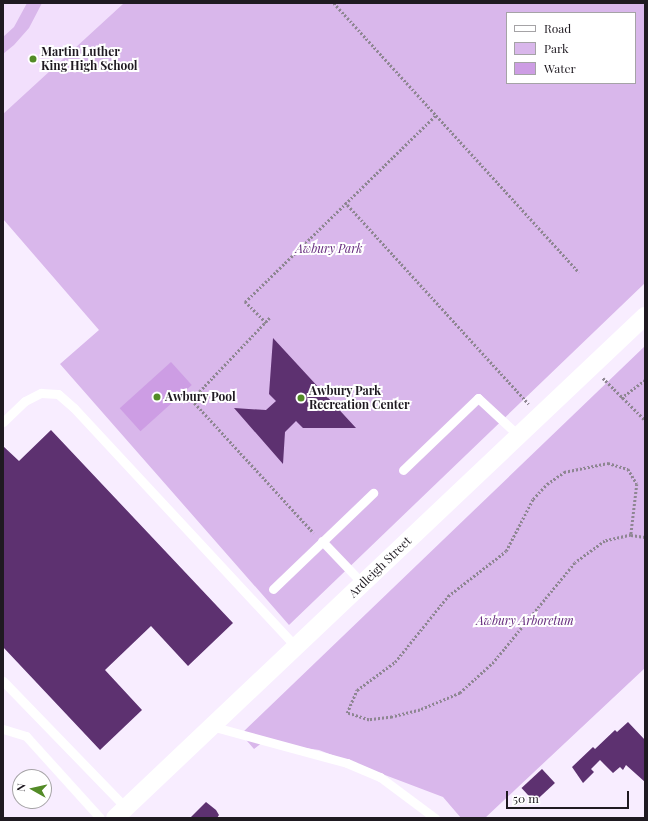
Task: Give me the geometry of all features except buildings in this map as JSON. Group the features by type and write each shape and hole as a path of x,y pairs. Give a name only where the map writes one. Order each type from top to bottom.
{"street":[{"name":"Ardleigh Street","path":"121,813 645,316"}],"lane":[{"path":"3,422 25,401 41,393 58,394 74,408 296,647"},
{"path":"403,470 478,398 519,436"},
{"path":"273,590 373,493"},
{"path":"322,541 362,584"},
{"path":"3,681 121,813"},
{"path":"211,726 353,766 380,777 435,818"},
{"path":"3,729 26,736 100,818"}],"path":[{"path":"334,3 579,272"},
{"path":"266,323 245,302 345,202 436,115"},
{"path":"345,202 540,416"},
{"path":"270,318 192,400 322,541"},
{"path":"592,366 621,398 645,420"},
{"path":"621,398 645,380"},
{"path":"631,535 637,484 628,469 608,462 564,472 547,484 534,499 506,551 448,596 395,662 357,690 347,713 369,720 392,716 420,710 460,693 494,662 575,563 606,541 631,535 645,537"}],"shaded area":[{"name":"Martin Luther King High School","path":"3,3 124,3 3,114"}],"green space":[{"path":"27,3 42,3 29,28 14,45 3,54 3,37 14,27"},
{"name":"Awbury Park","path":"124,3 645,3 645,283 289,625 60,364 99,330 3,219 3,114"},
{"name":"Awbury Arboretum","path":"645,346 645,668 485,818 461,818 443,797 319,750 263,742 254,749 241,734"}],"water":[{"name":"Awbury Pool","path":"171,362 192,385 140,431 120,408"}],"place":[{"name":"Martin Luther King High School","path":"33,59"},
{"name":"Awbury Pool","path":"157,397"},
{"name":"Awbury Park Recreation Center","path":"301,398"}]}
